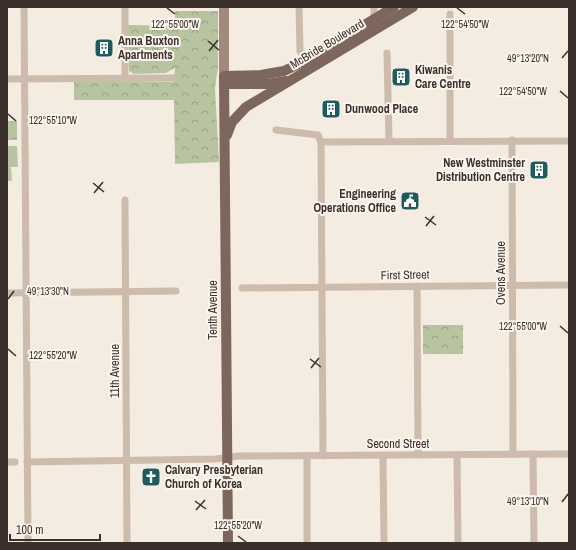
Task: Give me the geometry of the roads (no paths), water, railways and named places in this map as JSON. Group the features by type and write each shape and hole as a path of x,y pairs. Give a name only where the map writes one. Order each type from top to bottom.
{"main road":[{"path":"224,7 224,80"},
{"name":"McBride Boulevard","path":"224,80 284,71 305,61 394,7"},
{"name":"McBride Boulevard","path":"224,80 268,84 292,80 413,7"},
{"name":"Tenth Avenue","path":"224,80 228,543"},
{"path":"225,142 232,122 246,107 292,80"}],"street":[{"path":"24,7 28,543"},
{"path":"124,77 125,7"},
{"path":"299,7 300,51 305,61"},
{"path":"374,7 374,19"},
{"path":"450,14 450,140"},
{"path":"387,52 389,141"},
{"path":"7,78 174,78"},
{"path":"276,130 318,135 321,142 323,456"},
{"path":"321,142 450,140 569,141"},
{"name":"Ovens Avenue","path":"512,140 513,454"},
{"name":"11th Avenue","path":"125,200 127,543"},
{"name":"First Street","path":"242,288 569,285"},
{"path":"417,286 418,455"},
{"path":"7,293 176,291"},
{"path":"533,454 534,543"},
{"name":"Second Street","path":"27,462 306,456 569,454"},
{"path":"457,455 458,543"},
{"path":"306,456 307,543"},
{"path":"383,456 384,543"},
{"path":"7,462 15,462"}],"place":[{"name":"Anna Buxton Apartments","path":"104,48"},
{"name":"Kiwanis Care Centre","path":"401,77"},
{"name":"Dunwood Place","path":"331,109"},
{"name":"New Westminster Distribution Centre","path":"539,170"},
{"name":"Engineering Operations Office","path":"410,201"},
{"name":"Calvary Presbyterian Church of Korea","path":"151,477"}]}
